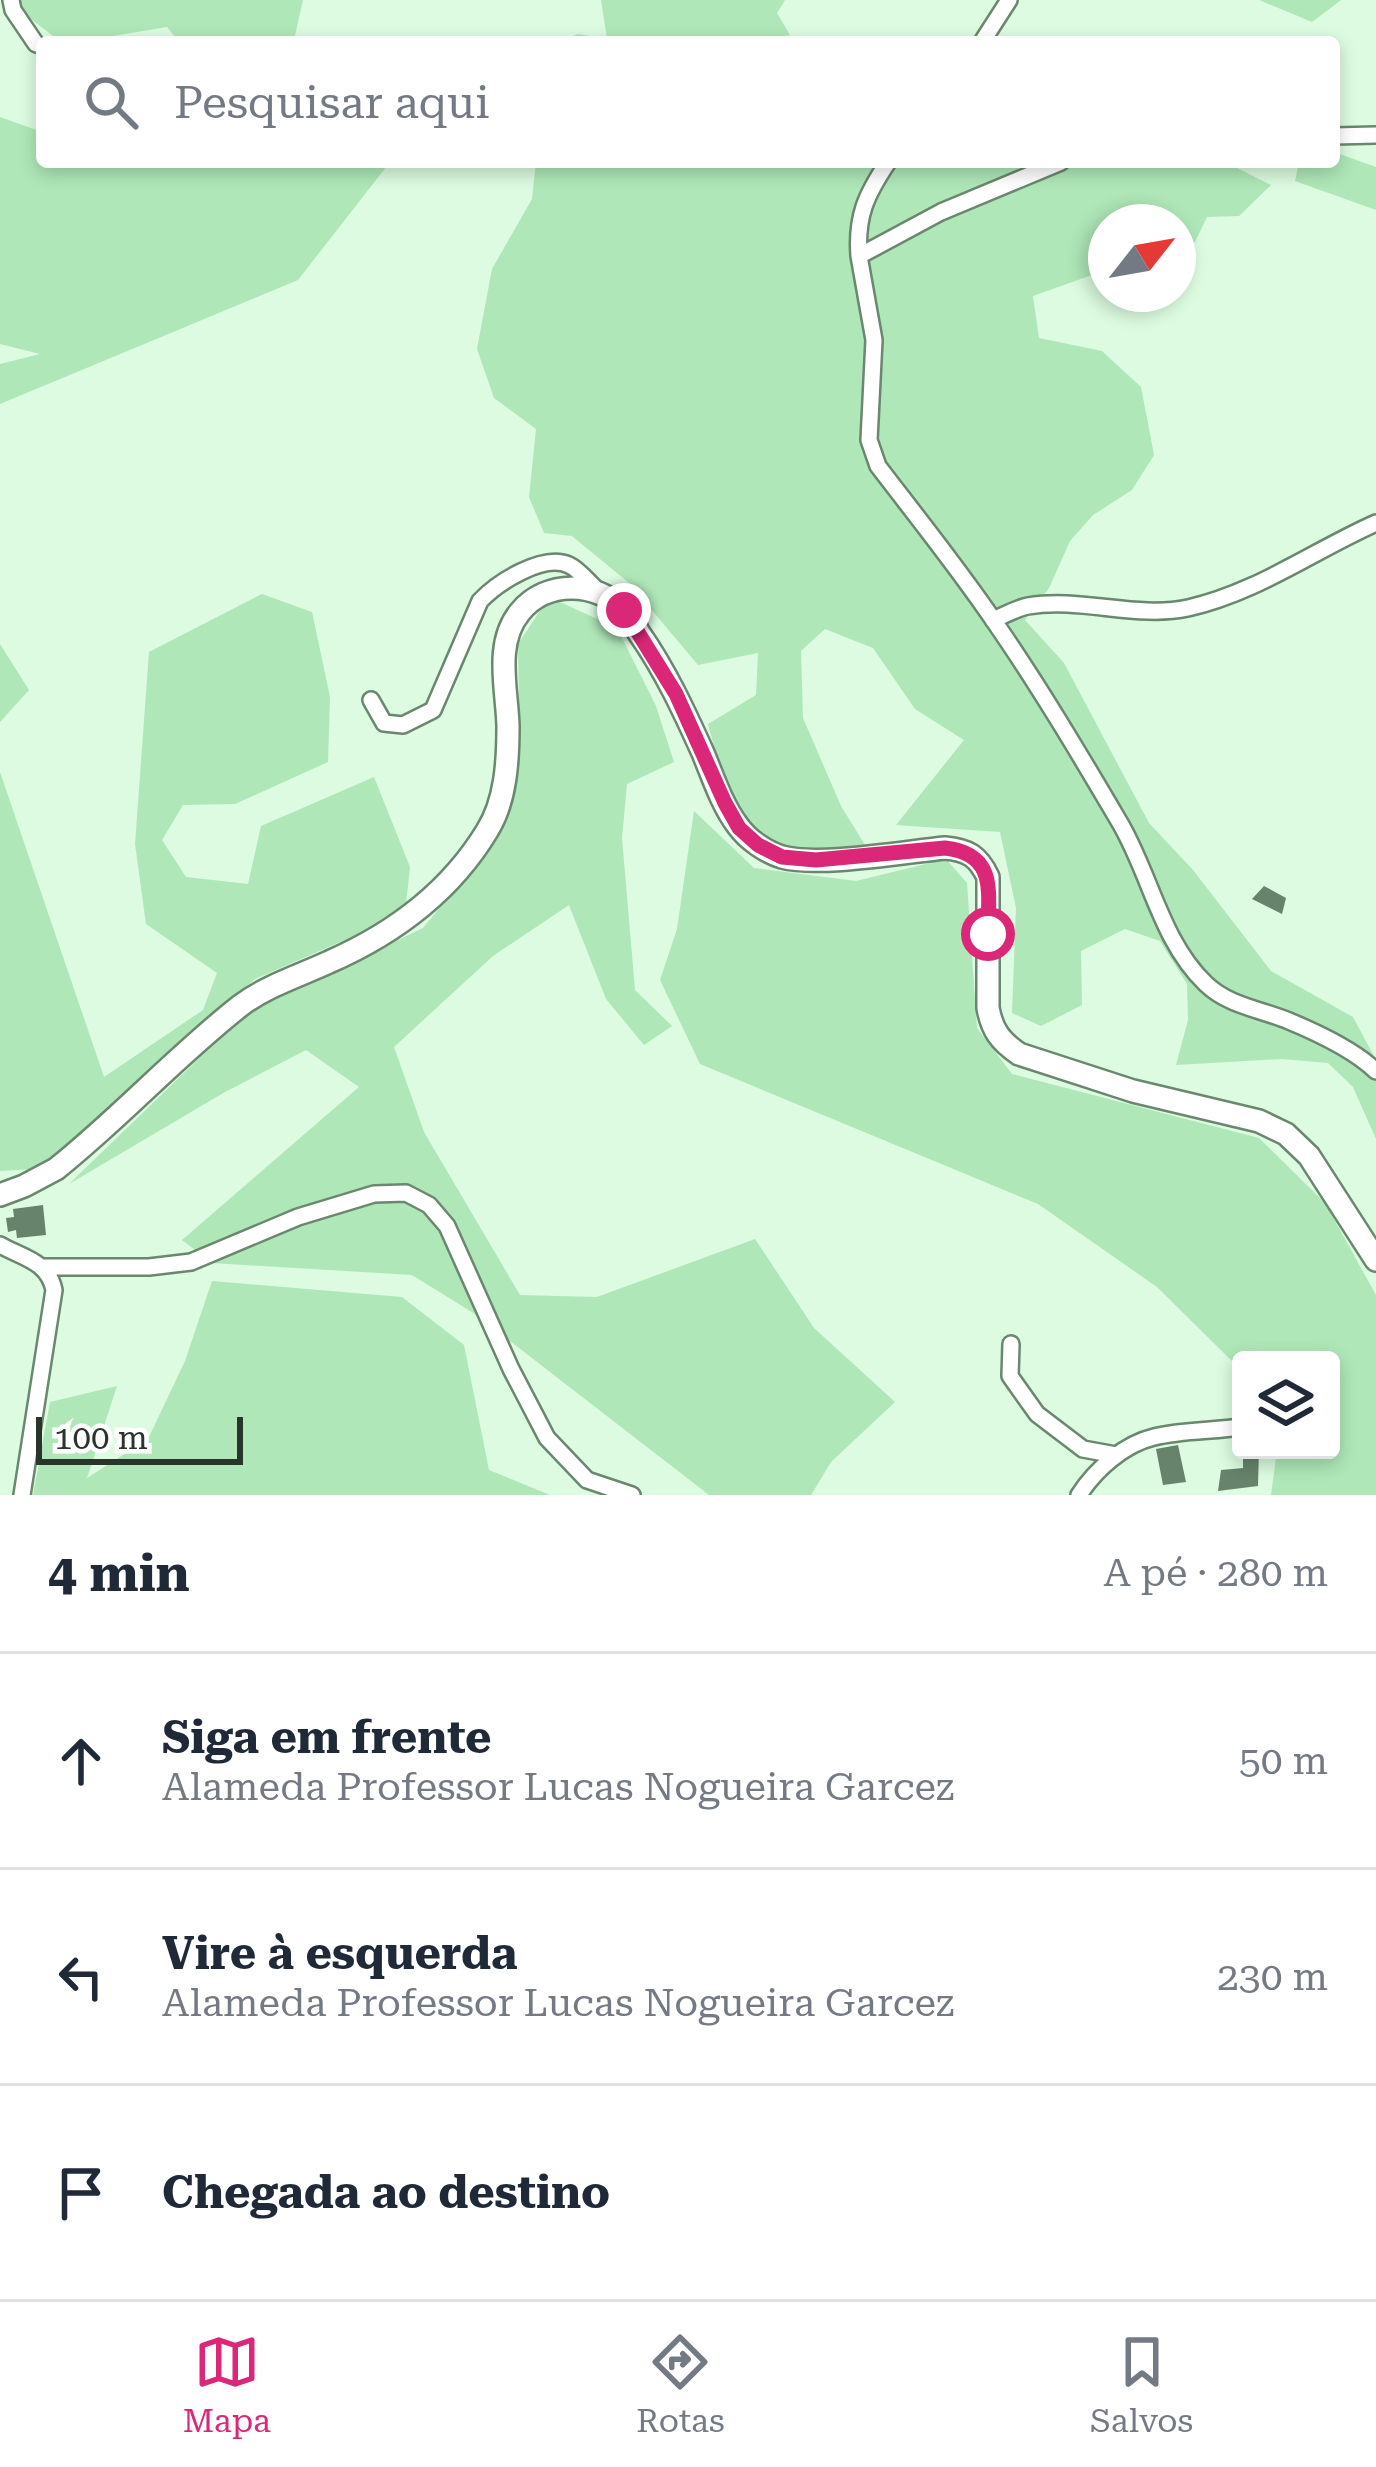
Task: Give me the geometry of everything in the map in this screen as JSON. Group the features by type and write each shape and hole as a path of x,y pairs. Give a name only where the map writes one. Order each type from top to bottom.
{"main road":[{"path":"0,1195 56,1168 242,1004 404,922 436,895 491,826 505,782 505,643 519,613 542,593 570,586 600,592 624,610 676,694 739,828 758,845 782,857 816,860 945,848 963,850 980,861 988,877 988,1008 992,1026 1004,1043 1019,1054 1133,1090 1259,1121 1286,1134 1309,1156 1376,1260"}],"street":[{"path":"11,0 36,44"},
{"path":"986,36 1009,0"},
{"path":"1340,136 1376,136"},
{"path":"884,168 865,199 857,232 874,340 869,440 878,466 994,620 1129,838 1182,958 1209,987 1241,1006 1286,1019 1376,1071"},
{"path":"860,256 941,212 1047,168"},
{"path":"994,620 1025,607 1070,604 1185,609 1250,588 1376,523"},
{"path":"370,700 384,723 403,725 433,710 480,601 494,586 527,569 553,562 568,564 600,592"},
{"path":"43,1267 191,1262 298,1216 374,1194 406,1193 429,1205 447,1226 511,1369 548,1438 587,1480 632,1495"},
{"path":"0,1245 43,1267 54,1290 22,1495"},
{"path":"1011,1344 1010,1376 1037,1414 1083,1449 1116,1455"},
{"path":"1079,1495 1116,1455 1152,1437 1232,1428"}],"green space":[{"path":"18,0 303,0 295,36 174,36 167,27 113,36 53,36 19,10"},
{"path":"601,0 785,0 777,13 790,35 783,36 607,36"},
{"path":"1259,0 1341,0 1312,22"},
{"path":"0,117 36,130 36,168 385,168 298,280 0,404 0,364 40,354 0,344"},
{"path":"1340,154 1376,167 1376,210 1295,181 1298,168 1340,168"},
{"path":"535,168 1237,168 1271,185 1239,216 1207,217 1196,240 1196,204 1088,204 1088,276 1033,296 1039,338 1102,351 1141,387 1154,455 1132,490 1093,515 1070,541 1049,588 1025,620 1064,663 1149,823 1193,870 1271,971 1353,1017 1376,1060 1376,1139 1353,1087 1328,1063 1282,1059 1176,1065 1188,1020 1187,984 1160,941 1125,929 1081,951 1082,1005 1041,1026 1012,1013 1016,908 1000,832 896,825 964,740 915,709 873,648 825,629 801,651 803,718 841,806 865,845 801,851 752,840 719,765 708,724 756,695 758,653 698,665 629,583 572,536 544,533 529,497 536,429 494,398 477,349 492,269 532,199"},
{"path":"262,594 312,612 330,697 328,762 235,804 183,805 162,840 186,877 248,884 261,826 374,777 410,867 406,904 354,936 255,979 136,1088 35,1169 0,1171 0,772 104,1077 203,1010 217,973 146,924 135,844 149,652"},
{"path":"549,597 617,628 656,706 674,762 627,784 622,838 635,990 672,1026 644,1045 606,999 569,905 493,956 394,1047 424,1132 520,1295 597,1297 755,1239 814,1328 895,1402 831,1462 811,1495 709,1495 475,1314 412,1275 212,1263 182,1240 359,1087 306,1050 69,1184 246,1013 423,928 490,848 520,755 518,644"},
{"path":"0,644 29,690 0,722"},
{"path":"694,811 754,868 856,881 946,859 967,883 977,1028 1012,1074 1259,1138 1325,1203 1376,1295 1376,1495 1271,1495 1276,1459 1340,1459 1340,1351 1232,1351 1232,1361 1157,1287 1038,1204 700,1064 660,980 677,929"},
{"path":"212,1281 402,1297 464,1345 489,1470 550,1495 33,1495 50,1402 117,1386 87,1478 148,1439 185,1361"}],"building":[{"path":"1264,886 1286,898 1282,914 1252,899"},
{"path":"43,1205 46,1235 17,1238 16,1230 8,1232 6,1218 14,1217 13,1209"},
{"path":"1178,1445 1186,1482 1163,1485 1156,1449"},
{"path":"1243,1459 1259,1459 1258,1486 1218,1491 1221,1470 1243,1468"}],"route":[{"path":"624,610 676,694 739,828 758,845 782,857 816,860 963,850 980,861 988,877 988,934"}]}
